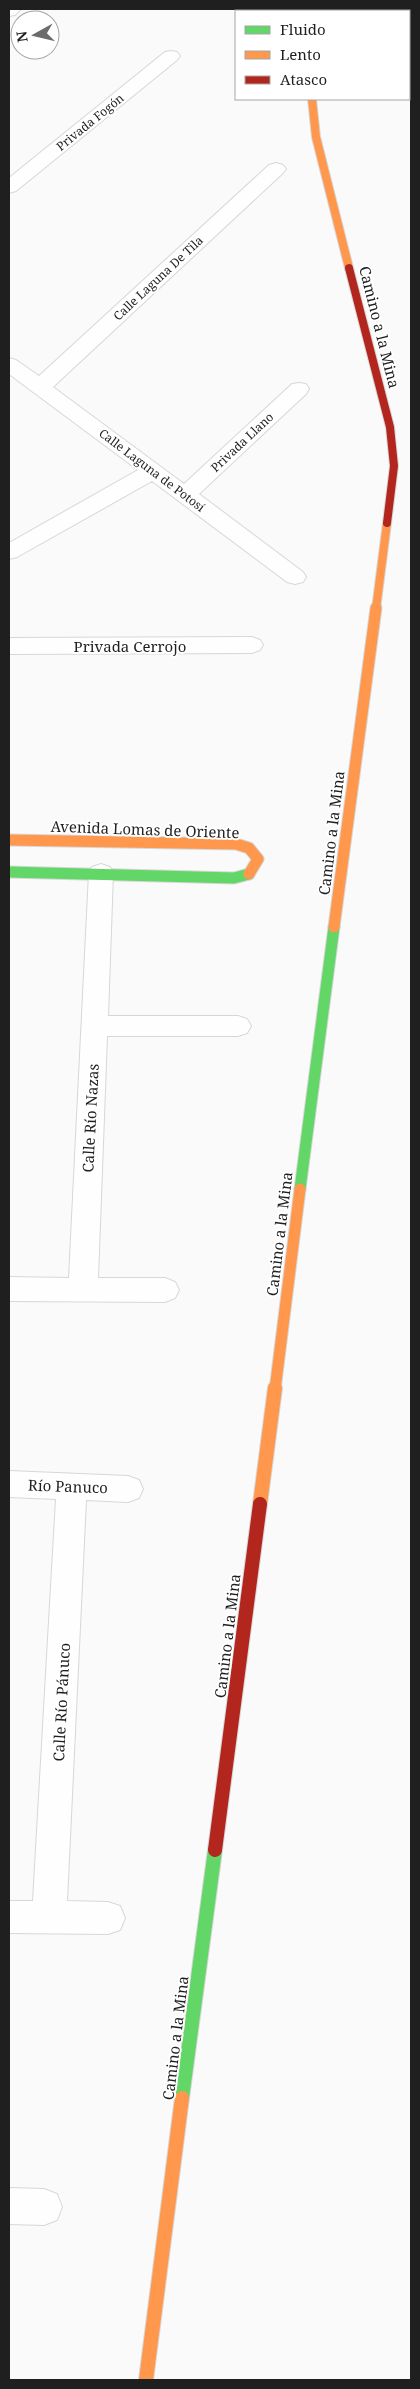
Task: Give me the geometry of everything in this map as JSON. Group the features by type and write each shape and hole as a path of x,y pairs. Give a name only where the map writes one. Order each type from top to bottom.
{"main road":[{"name":"Camino a la Mina","path":"146,2380 394,466 390,427 316,137 312,100"},
{"name":"Avenida Lomas de Oriente","path":"9,840 236,844 249,848 258,859 250,874 234,878 9,872"}],"street":[{"name":"Privada Fogón","path":"9,188 172,56"},
{"name":"Calle Laguna De Tila","path":"40,387 276,169"},
{"name":"Calle Laguna de Potosí","path":"10,366 295,576"},
{"name":"Privada Llano","path":"185,495 299,389"},
{"path":"9,552 153,471"},
{"name":"Privada Cerrojo","path":"9,646 252,645"},
{"name":"Calle Río Nazas","path":"83,1290 101,873"},
{"path":"95,1026 238,1026"},
{"path":"9,1288 165,1290"},
{"name":"Río Panuco","path":"9,1484 128,1489"},
{"name":"Calle Río Pánuco","path":"49,1918 72,1486"},
{"path":"9,1917 108,1918"},
{"path":"9,2206 44,2207"}],"traffic: fast":[{"path":"9,872 234,878 249,874"},
{"path":"300,1189 334,927"},
{"path":"182,2098 215,1850"}],"traffic: slow":[{"path":"312,100 316,137 349,268"},
{"path":"334,927 387,523"},
{"path":"9,840 236,844 249,848 258,859 249,874"},
{"path":"260,1504 300,1189"},
{"path":"146,2380 182,2098"}],"traffic: jam":[{"path":"349,268 390,427 394,466 387,523"},
{"path":"215,1850 260,1504"}]}
